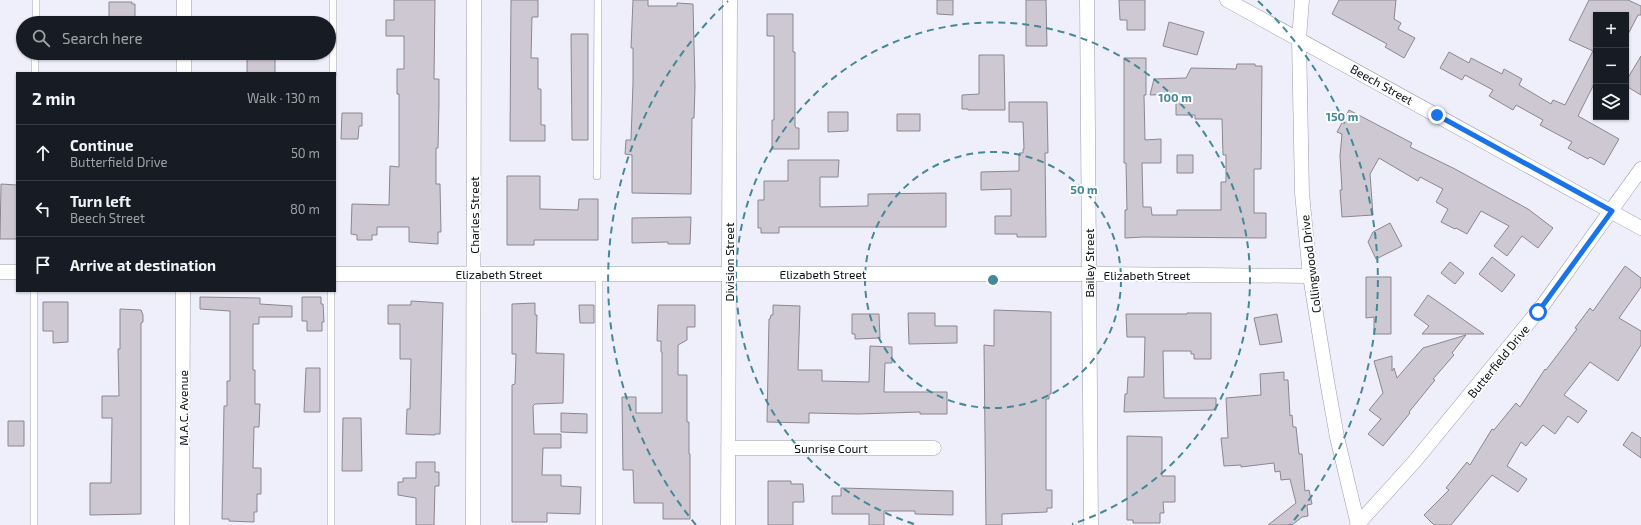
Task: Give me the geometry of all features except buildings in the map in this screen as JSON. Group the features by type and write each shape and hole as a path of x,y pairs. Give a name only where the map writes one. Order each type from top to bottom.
{"street":[{"path":"184,0 184,16"},
{"name":"Charles Street","path":"473,525 474,0"},
{"name":"Division Street","path":"728,525 730,0"},
{"name":"Bailey Street","path":"1087,0 1091,525"},
{"name":"Beech Street","path":"1227,0 1641,228"},
{"name":"Collingwood Drive","path":"1302,0 1299,39 1302,192 1310,276 1329,395 1358,525"},
{"path":"184,60 184,72"},
{"name":"Butterfield Drive","path":"1358,525 1415,461 1543,306 1641,169"},
{"path":"0,272 16,272"},
{"name":"Elizabeth Street","path":"336,274 1089,274 1310,276"},
{"name":"M.A.C. Avenue","path":"182,525 183,292"},
{"name":"Sunrise Court","path":"728,448 934,448"}],"lane":[{"path":"36,0 36,16"},
{"path":"333,0 333,16"},
{"path":"597,176 598,0"},
{"path":"35,60 35,72"},
{"path":"332,60 332,72"},
{"path":"599,274 599,525"},
{"path":"34,292 34,525"},
{"path":"331,292 331,525"}],"route":[{"path":"1437,115 1612,211 1538,312"}]}
